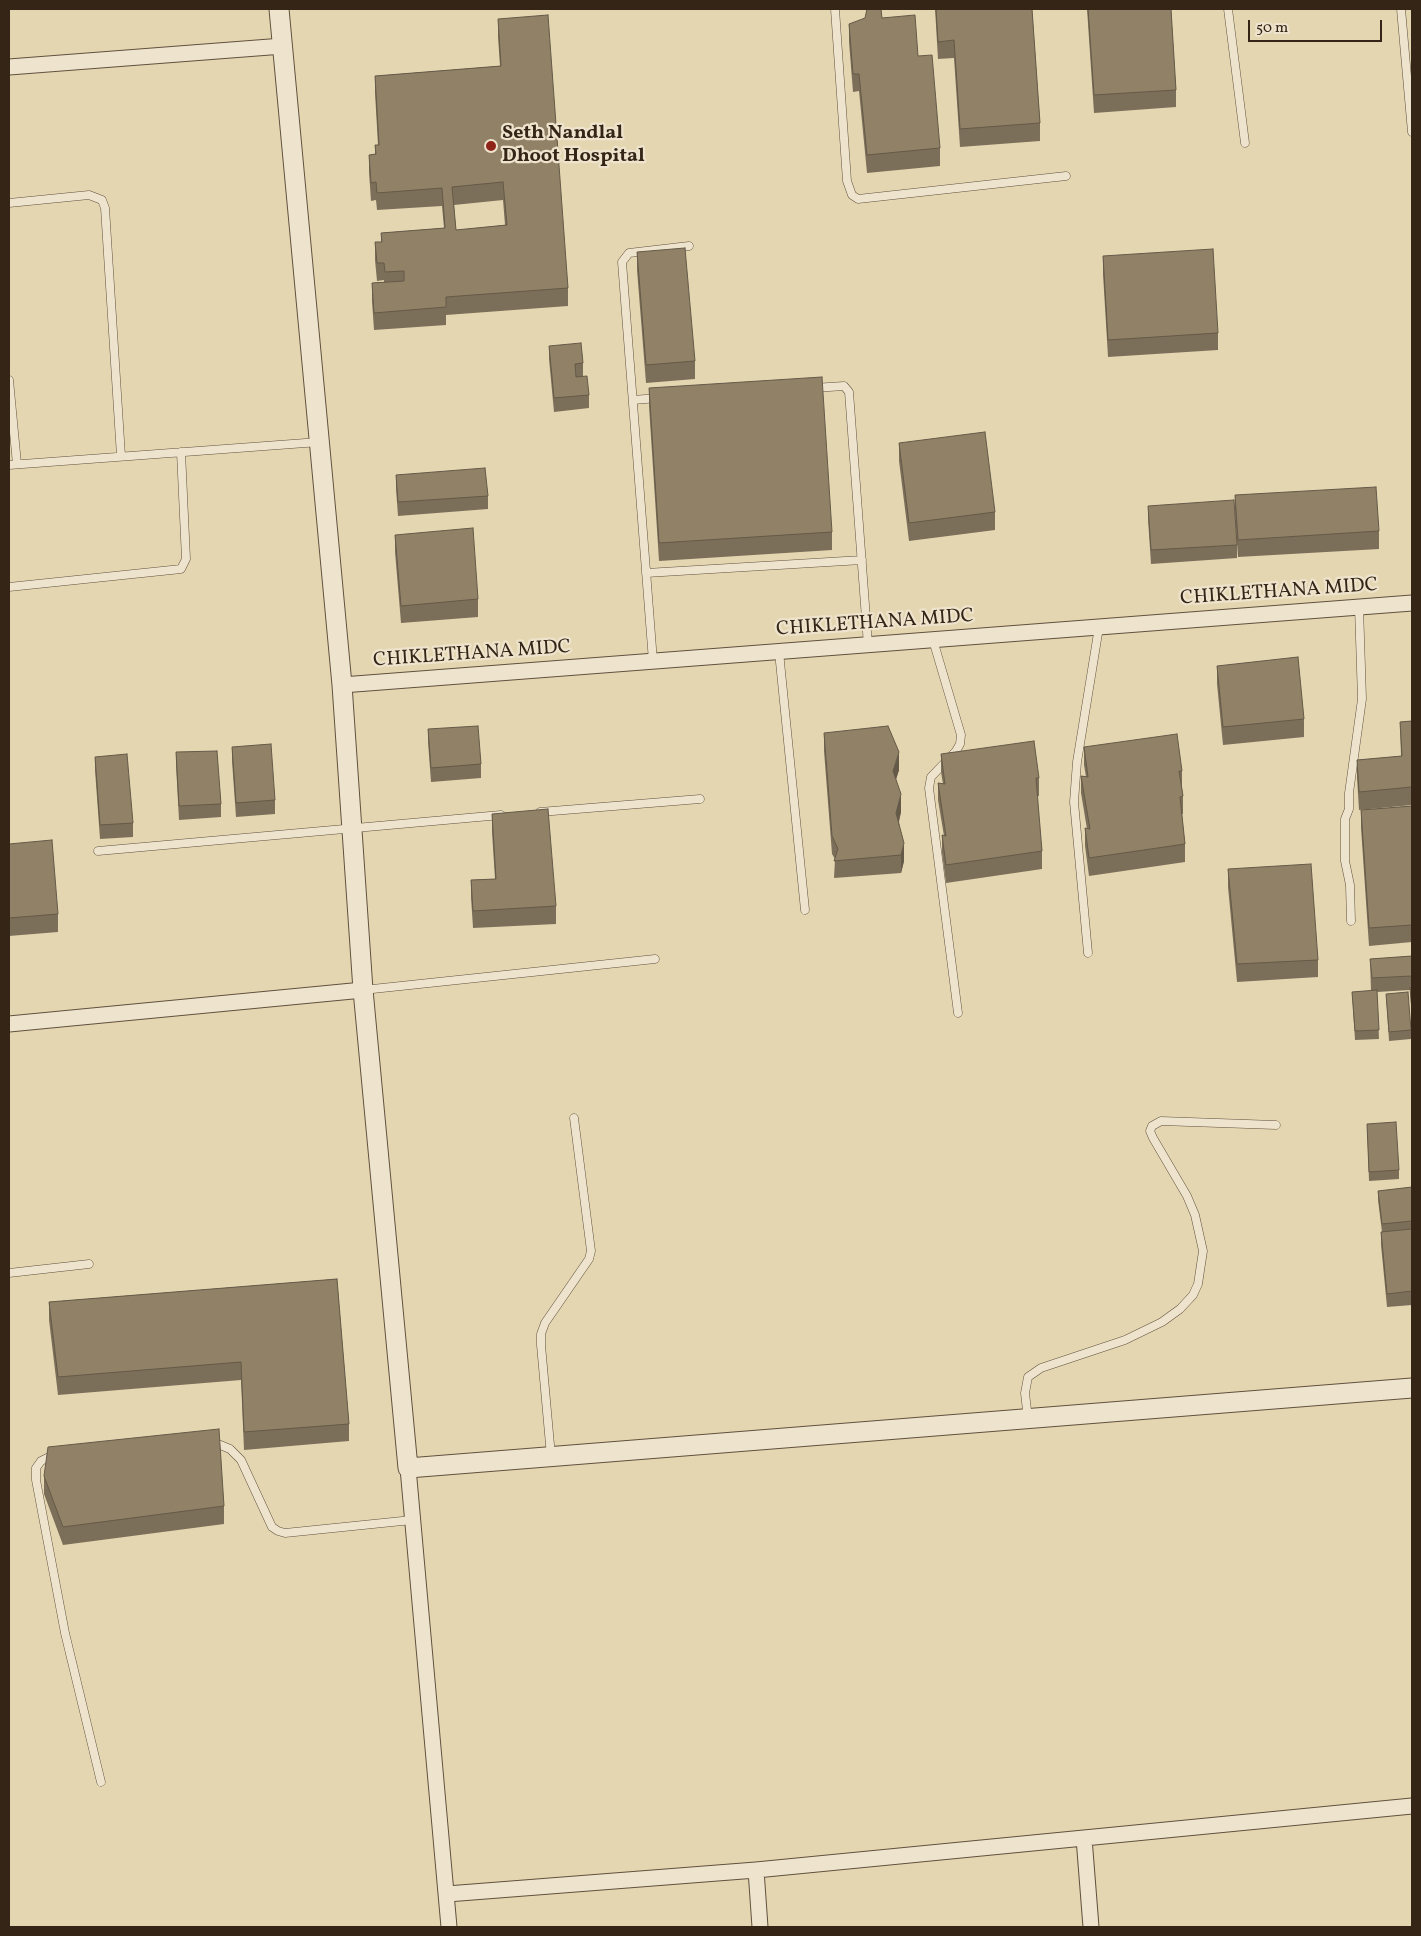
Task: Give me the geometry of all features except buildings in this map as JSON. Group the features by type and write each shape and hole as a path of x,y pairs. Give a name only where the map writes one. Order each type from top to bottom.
{"street":[{"path":"279,9 342,685 363,990 449,1927"},
{"path":"9,67 282,46"},
{"name":"CHIKLETHANA MIDC","path":"342,685 1412,603"},
{"path":"9,1024 363,990"},
{"path":"408,1468 1412,1388"},
{"path":"446,1894 756,1870 1412,1806"},
{"path":"1084,1838 1091,1927"},
{"path":"756,1870 760,1927"}],"lane":[{"path":"835,9 847,181 852,195 858,198 1066,176"},
{"path":"1228,9 1245,143"},
{"path":"1401,9 1412,132"},
{"path":"9,203 89,195 102,200 105,208 121,456"},
{"path":"653,661 622,262 628,253 689,246"},
{"path":"9,380 13,464 319,442"},
{"path":"805,389 844,386 849,392 868,645"},
{"path":"633,400 671,398"},
{"path":"9,587 181,569 186,559 181,452"},
{"path":"646,574 862,560"},
{"path":"1351,921 1350,886 1344,861 1345,820 1349,809 1349,793 1362,699 1359,607"},
{"path":"1088,953 1074,802 1077,762 1099,627"},
{"path":"933,640 961,735 960,744 956,751 931,777 929,788 958,1013"},
{"path":"780,652 805,910"},
{"path":"535,812 700,799"},
{"path":"98,851 506,814"},
{"path":"363,990 655,959"},
{"path":"551,1456 540,1345 542,1334 545,1323 589,1259 591,1251 574,1118"},
{"path":"1028,1419 1024,1393 1028,1377 1041,1368 1125,1340 1162,1322 1180,1309 1193,1295 1198,1284 1203,1251 1196,1215 1151,1135 1152,1126 1161,1121 1276,1125"},
{"path":"9,1272 89,1264"},
{"path":"207,1441 230,1450 241,1460 272,1527 278,1531 285,1533 412,1520"},
{"path":"66,1451 51,1455 41,1461 36,1468 36,1480 65,1633 101,1782"}],"place":[{"name":"Seth Nandlal Dhoot Hospital","path":"491,146"}]}
